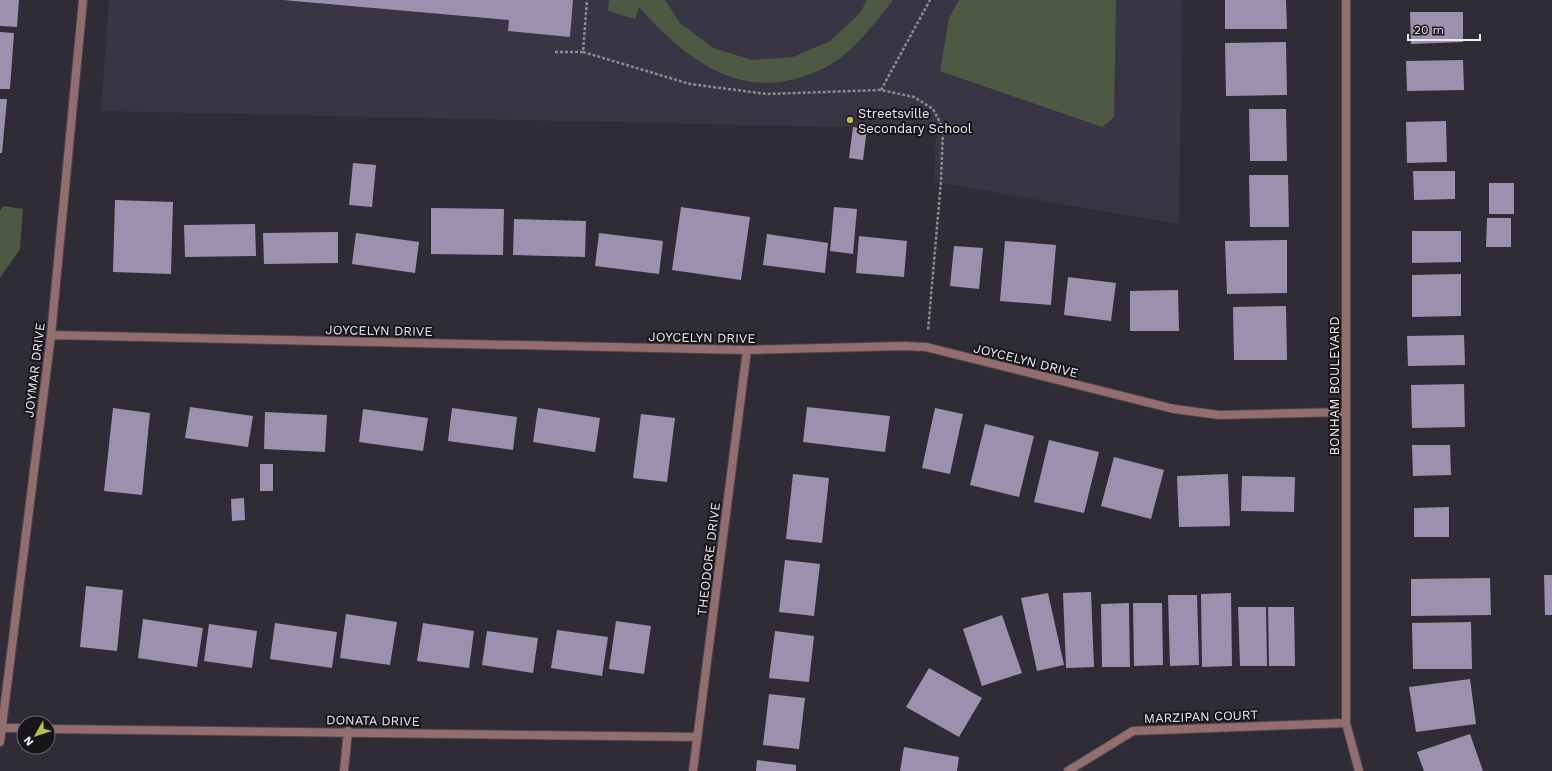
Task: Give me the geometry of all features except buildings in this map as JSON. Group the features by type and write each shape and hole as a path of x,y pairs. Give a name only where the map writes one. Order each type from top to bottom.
{"street":[{"name":"JOYMAR DRIVE","path":"0,742 51,335 83,0"},
{"name":"BONHAM BOULEVARD","path":"1346,0 1346,723 1359,771"},
{"name":"JOYCELYN DRIVE","path":"51,335 747,350 904,346 926,347 1174,409 1220,415 1346,412"},
{"name":"THEODORE DRIVE","path":"693,771 747,350"},
{"name":"MARZIPAN COURT","path":"1068,771 1133,731 1346,723"},
{"path":"2,728 16,728"},
{"name":"DONATA DRIVE","path":"56,728 697,737"},
{"path":"344,771 348,731"}],"path":[{"path":"583,52 587,0"},
{"path":"881,90 930,0"},
{"path":"555,52 583,52 690,84 766,94 881,90 914,97 933,109 943,128 941,181 926,347"}],"shaded area":[{"name":"Streetsville Secondary School","path":"109,0 1182,0 1179,224 934,182 936,129 101,111"}],"green space":[{"path":"609,0 665,0 680,23 713,48 752,60 793,57 830,41 860,13 867,0 893,0 864,36 851,49 839,59 824,68 802,77 777,82 754,82 732,77 711,68 692,56 673,41 639,7 635,19 608,11"},
{"path":"959,0 1116,0 1114,117 1102,127 940,71 949,18"},
{"path":"3,206 23,209 20,249 0,278 0,211"}],"place":[{"name":"Streetsville Secondary School","path":"850,120"}]}
